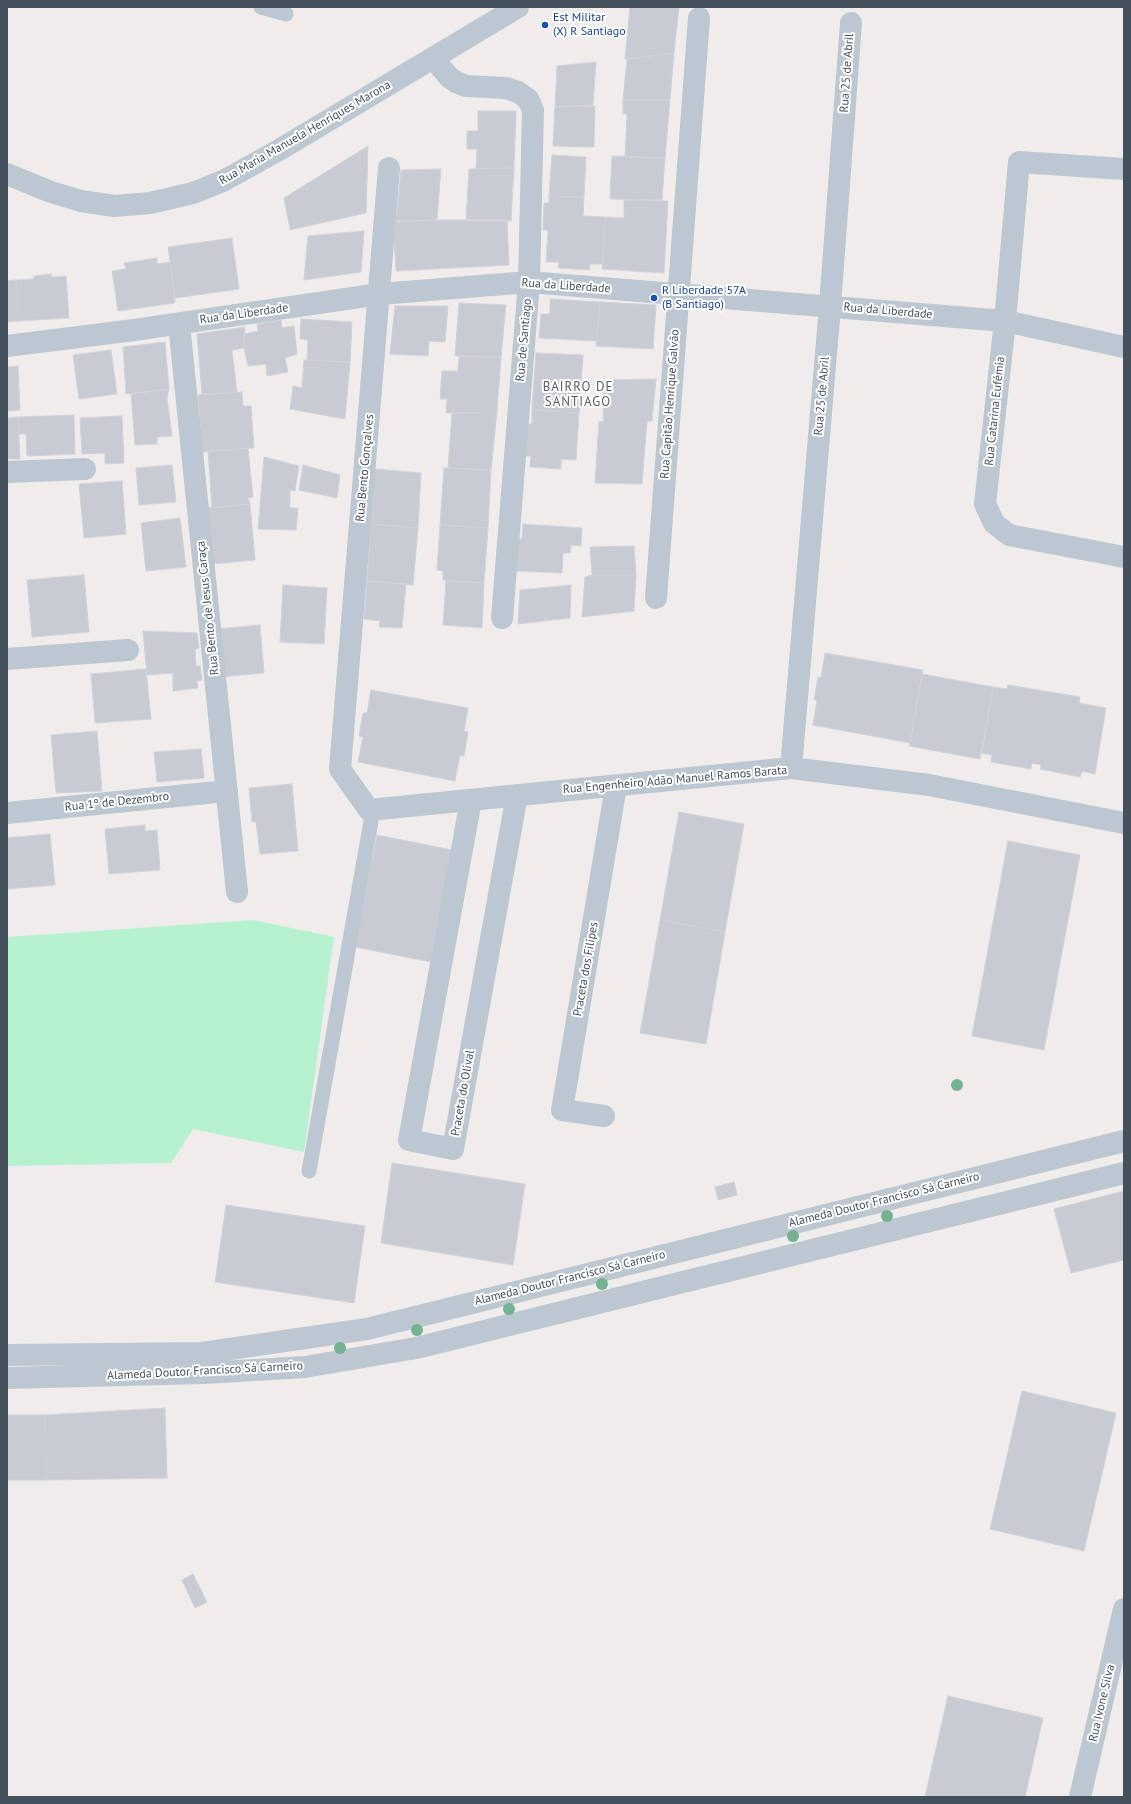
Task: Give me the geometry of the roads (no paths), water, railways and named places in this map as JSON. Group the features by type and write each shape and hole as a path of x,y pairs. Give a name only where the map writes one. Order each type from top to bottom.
{"street":[{"name":"Rua Maria Manuela Henriques Marona","path":"7,174 51,192 81,201 114,206 150,203 193,194 223,181 279,150 518,7"},
{"name":"Rua Capitão Henrique Galvão","path":"656,598 699,18"},
{"name":"Rua 25 de Abril","path":"791,768 830,306 851,23"},
{"name":"Rua de Santiago","path":"433,58 449,77 456,82 466,86 506,88 518,92 528,99 533,110 529,282 502,618"},
{"name":"Rua Catarina Eufémia","path":"1124,169 1019,162 1005,321 984,504 994,523 1009,535 1124,558"},
{"name":"Rua Bento Gonçalves","path":"373,810 368,810 340,769 380,294 389,168"},
{"name":"Rua da Liberdade","path":"7,346 179,324 380,294 529,282 1005,321 1124,346"},
{"name":"Rua Bento de Jesus Caraça","path":"179,324 236,892"},
{"path":"7,472 85,469"},
{"path":"7,659 128,650"},
{"name":"Rua Engenheiro Adão Manuel Ramos Barata","path":"373,810 791,768 929,785 1124,823"},
{"name":"Praceta dos Filipes","path":"604,1116 562,1110 616,786"},
{"name":"Rua 1º de Dezembro","path":"7,813 227,791"},
{"name":"Praceta do Olival","path":"471,800 409,1140 453,1149 518,795"},
{"name":"Alameda Doutor Francisco Sá Carneiro","path":"7,1355 202,1353 368,1328 1124,1140"},
{"name":"Alameda Doutor Francisco Sá Carneiro","path":"7,1378 204,1373 305,1367 416,1348 1124,1173"},
{"name":"Rua Ivone Silva","path":"1080,1797 1124,1609"}],"lane":[{"path":"261,7 286,14"},
{"path":"309,1171 373,810"}],"place":[{"name":"Est Militar (X) R Santiago","path":"545,25"},
{"name":"R Liberdade 57A (B Santiago)","path":"654,298"}],"district":[{"name":"BAIRRO DE SANTIAGO","path":"578,394"}]}
